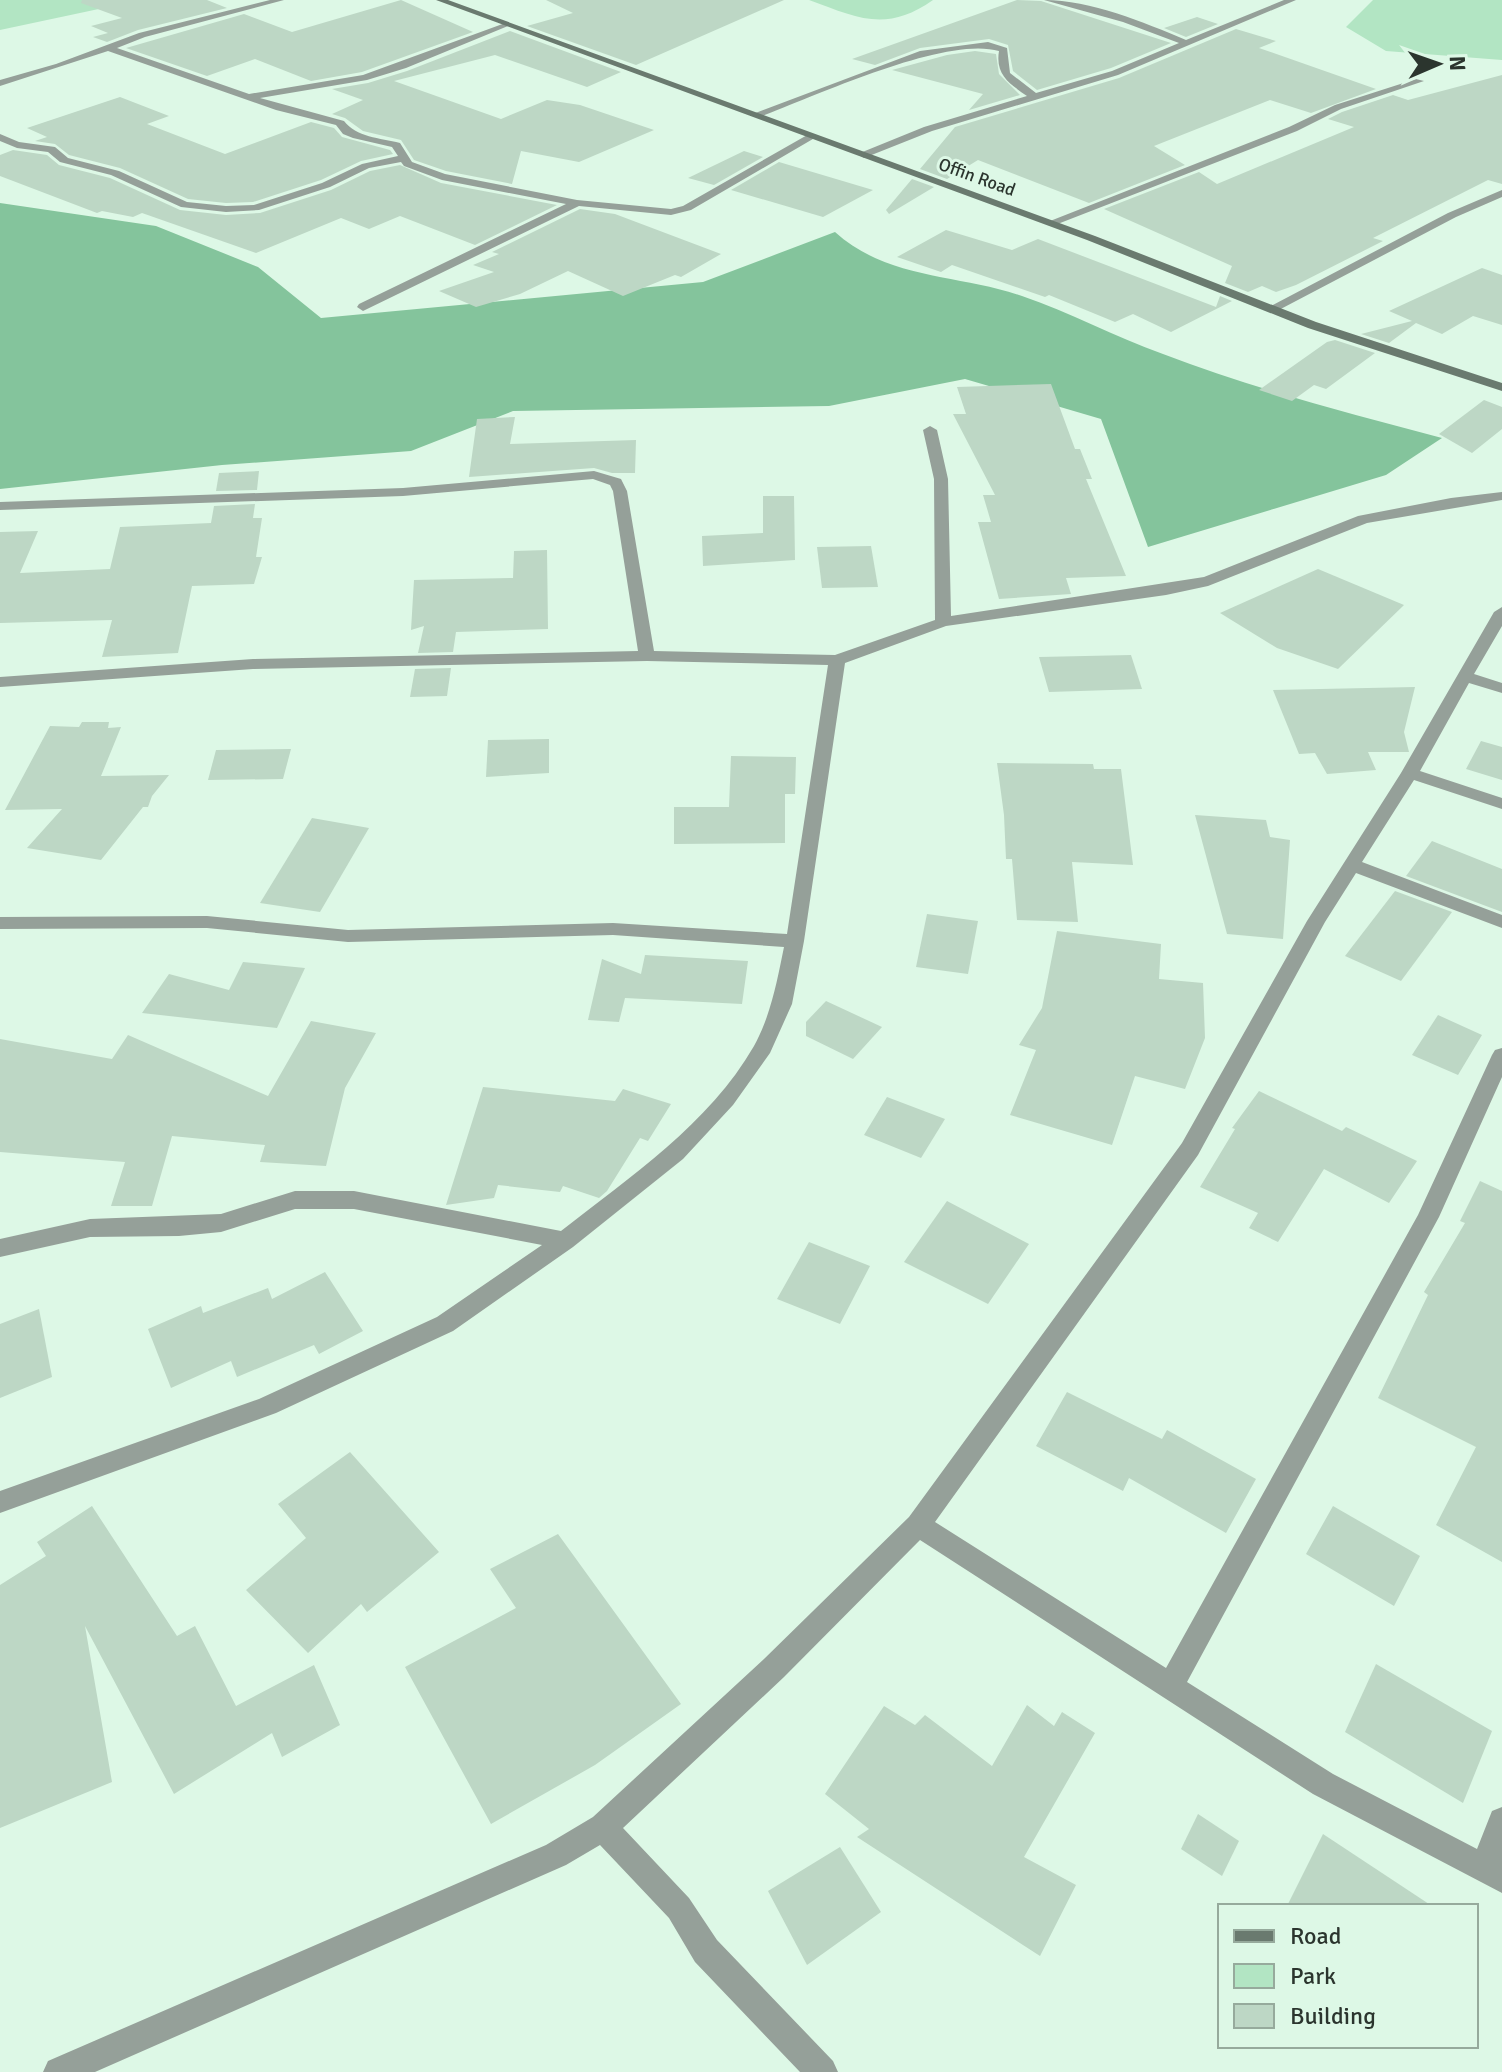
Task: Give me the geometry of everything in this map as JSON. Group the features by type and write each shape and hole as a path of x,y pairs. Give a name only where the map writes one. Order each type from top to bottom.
{"street":[{"path":"0,83 168,28 280,0"},
{"name":"Offin Road","path":"440,0 1051,223 1271,309 1502,387"},
{"path":"1048,0 1126,20 1183,42"},
{"path":"864,155 928,129 1115,73 1183,42 1292,0"},
{"path":"246,97 364,78 403,66 505,24"},
{"path":"755,115 923,53 988,45 1004,50 1001,61 1007,78 1035,97"},
{"path":"109,48 246,97 340,123 347,132 357,136 396,145 408,164 442,177 577,203 678,212 813,136"},
{"path":"1051,223 1293,129 1349,103 1419,81"},
{"path":"0,137 17,145 51,149 64,160 115,173 185,205 226,209 255,208 326,185 366,166 404,158"},
{"path":"1271,309 1452,215 1502,193"},
{"path":"363,307 577,203"},
{"path":"930,430 941,479 943,622"},
{"path":"0,506 403,492 594,475 607,478 616,482 620,491 647,656"},
{"path":"0,682 253,664 647,656 837,660 943,622 1166,590 1208,581 1363,519 1451,502 1502,496"},
{"path":"59,2072 556,1855 603,1827 774,1668 918,1525 1190,1149 1350,864 1410,773 1502,612"},
{"path":"0,1502 267,1406 445,1324 565,1241 675,1153 726,1100 763,1048 782,1004 795,941 837,660"},
{"path":"1466,677 1502,688"},
{"path":"1410,773 1502,804"},
{"path":"1350,864 1502,922"},
{"path":"0,923 207,922 348,936 613,929 795,941"},
{"path":"1171,1685 1428,1217 1502,1055"},
{"path":"0,1248 90,1228 221,1223 295,1200 354,1200 565,1241"},
{"path":"918,1525 1323,1784 1494,1873 1502,1821"},
{"path":"603,1827 679,1908 706,1951 822,2072"}],"green space":[{"path":"0,0 141,0 0,30"},
{"path":"809,0 933,0 901,16 872,19 857,17"},
{"path":"1373,0 1502,0 1502,60 1386,51 1346,27"},
{"path":"0,203 156,226 258,267 321,318 703,282 835,232 856,248 901,268 1022,296 1197,367 1301,400 1442,438 1386,475 1148,547 1101,419 965,379 829,406 513,411 411,451 222,465 0,489"}],"building":[{"path":"82,0 207,0 227,8 138,30 107,42 93,37 108,33 91,26 122,18 81,3"},
{"path":"401,0 473,32 362,72 311,81 255,59 207,76 126,48 244,14 292,32"},
{"path":"546,0 784,0 636,65 527,26 573,13"},
{"path":"1017,0 1041,1 1171,43 1111,68 1037,90 1013,71 1008,45 989,39 920,48 875,65 852,59"},
{"path":"1197,17 1218,24 1186,37 1164,28"},
{"path":"1236,29 1276,41 1259,48 1376,89 1311,113 1270,100 1154,146 1185,165 1089,203 978,160 947,179 920,169 955,127 1119,78"},
{"path":"510,31 621,72 587,87 495,55 394,81 501,119 547,100 580,105 654,130 579,162 521,151 512,184 446,171 414,160 401,140 363,131 345,118 332,114 363,100 332,89 368,83 407,71"},
{"path":"975,51 996,54 999,74 1020,95 969,110 983,94 892,70 947,55"},
{"path":"1502,75 1502,184 1488,180 1373,238 1383,241 1276,292 1262,286 1248,292 1225,283 1232,266 1104,209 1199,172 1217,184 1354,127 1328,119 1342,112 1393,95 1408,100"},
{"path":"120,97 169,116 147,124 225,154 311,122 334,128 342,137 390,150 393,154 361,161 321,180 253,202 226,203 188,199 120,168 69,155 55,144 35,141 47,137 27,128"},
{"path":"13,150 47,155 59,165 110,178 180,210 226,215 260,213 331,190 370,171 400,165 441,183 557,205 475,245 400,216 369,229 341,218 256,253 142,213 133,217 102,211 97,213 0,176 0,155"},
{"path":"744,151 763,157 714,185 688,178"},
{"path":"779,162 873,190 823,217 731,190"},
{"path":"912,179 934,187 889,214 886,210"},
{"path":"580,209 615,214 721,254 681,277 675,275 623,296 568,271 520,294 476,307 439,291 494,272 473,265 499,254 492,252"},
{"path":"946,230 1012,250 1038,239 1216,307 1220,296 1232,301 1171,332 1133,314 1115,322 1049,295 1045,297 952,265 941,272 897,257"},
{"path":"1482,268 1502,275 1502,325 1473,316 1442,334 1416,323 1389,343 1361,334 1412,321 1389,311"},
{"path":"1335,340 1375,353 1326,389 1314,385 1292,401 1259,390 1327,342"},
{"path":"1051,384 1075,449 1080,449 1092,479 1086,479 1126,576 1066,578 1071,594 999,599 978,522 991,522 983,495 995,495 953,414 966,414 957,387"},
{"path":"1484,400 1502,407 1502,429 1472,453 1439,434"},
{"path":"515,417 510,444 636,440 635,473 612,473 594,468 469,477 477,419"},
{"path":"259,471 257,490 216,491 219,473"},
{"path":"763,496 794,496 795,560 703,566 702,536 763,533"},
{"path":"255,504 253,518 262,518 256,557 262,557 254,584 192,586 178,653 102,657 112,620 0,623 0,532 38,531 20,573 110,569 120,527 211,523 214,506"},
{"path":"871,546 878,587 822,588 817,547"},
{"path":"547,550 548,629 456,632 453,652 418,653 424,626 411,630 414,580 513,578 514,551"},
{"path":"1318,569 1404,605 1338,669 1277,648 1220,613"},
{"path":"1131,655 1142,689 1049,692 1039,657"},
{"path":"451,668 447,696 410,697 415,669"},
{"path":"1415,687 1404,732 1409,752 1368,752 1376,770 1327,774 1315,753 1299,754 1273,690"},
{"path":"82,722 109,722 108,728 121,727 101,776 169,775 152,796 148,807 143,807 101,860 27,848 62,809 5,810 50,726 79,727"},
{"path":"549,739 549,773 486,777 488,740"},
{"path":"1481,741 1502,747 1502,780 1466,769"},
{"path":"291,749 283,779 208,780 216,750"},
{"path":"731,756 796,757 795,794 785,794 785,843 674,844 674,807 729,807"},
{"path":"997,763 1093,764 1094,769 1121,769 1133,865 1072,862 1078,922 1017,920 1012,859 1006,859"},
{"path":"1195,815 1266,820 1270,837 1290,840 1283,939 1227,934"},
{"path":"312,818 369,828 320,912 260,903"},
{"path":"1432,841 1502,869 1502,912 1406,876"},
{"path":"1395,891 1452,912 1401,981 1345,956"},
{"path":"927,914 978,921 968,974 916,967"},
{"path":"1057,931 1161,944 1159,979 1203,983 1205,1038 1185,1089 1135,1076 1112,1145 1010,1115 1036,1050 1019,1045 1042,1008"},
{"path":"645,955 748,961 742,1004 625,998 619,1022 588,1020 602,959 641,974"},
{"path":"243,962 305,968 277,1028 142,1013 169,974 229,990"},
{"path":"826,1001 882,1027 853,1059 806,1036 806,1022"},
{"path":"1438,1015 1482,1035 1458,1075 1412,1055"},
{"path":"311,1021 376,1033 345,1088 326,1166 260,1162 265,1145 172,1136 152,1206 111,1206 125,1162 0,1152 0,1039 112,1059 128,1035 268,1096"},
{"path":"483,1087 615,1101 623,1089 671,1104 648,1141 640,1138 607,1191 599,1198 563,1186 560,1192 498,1185 494,1198 446,1205"},
{"path":"1259,1091 1342,1131 1346,1127 1417,1161 1389,1203 1324,1169 1278,1242 1249,1228 1258,1213 1200,1187 1235,1129 1232,1128"},
{"path":"887,1097 945,1119 921,1158 864,1135"},
{"path":"1480,1181 1502,1191 1502,1562 1436,1525 1476,1447 1378,1398 1428,1295 1424,1292 1465,1223 1460,1221"},
{"path":"947,1201 1029,1244 988,1304 904,1262"},
{"path":"809,1242 870,1266 840,1324 777,1299"},
{"path":"325,1272 363,1331 319,1354 314,1345 237,1377 231,1361 171,1388 148,1329 201,1306 203,1313 268,1288 272,1299"},
{"path":"39,1309 52,1377 0,1398 0,1324"},
{"path":"1067,1392 1162,1439 1167,1430 1256,1479 1226,1533 1129,1478 1123,1491 1036,1446"},
{"path":"350,1452 439,1552 367,1612 361,1604 308,1653 246,1590 306,1538 278,1504"},
{"path":"92,1506 177,1636 195,1626 236,1706 314,1665 340,1725 282,1757 272,1733 174,1794 85,1626 112,1782 0,1828 0,1585 46,1556 37,1542"},
{"path":"1333,1506 1420,1556 1394,1606 1306,1554"},
{"path":"558,1534 681,1704 595,1765 491,1824 405,1667 516,1608 490,1569"},
{"path":"1376,1664 1492,1731 1463,1803 1345,1732"},
{"path":"1027,1705 1054,1726 1062,1712 1095,1733 1024,1857 1076,1885 1040,1956 857,1837 869,1829 825,1794 884,1706 915,1725 925,1715 992,1766"},
{"path":"1198,1814 1239,1841 1222,1876 1181,1849"},
{"path":"1323,1834 1429,1904 1288,1904"},
{"path":"840,1847 881,1912 807,1965 768,1891"}]}
